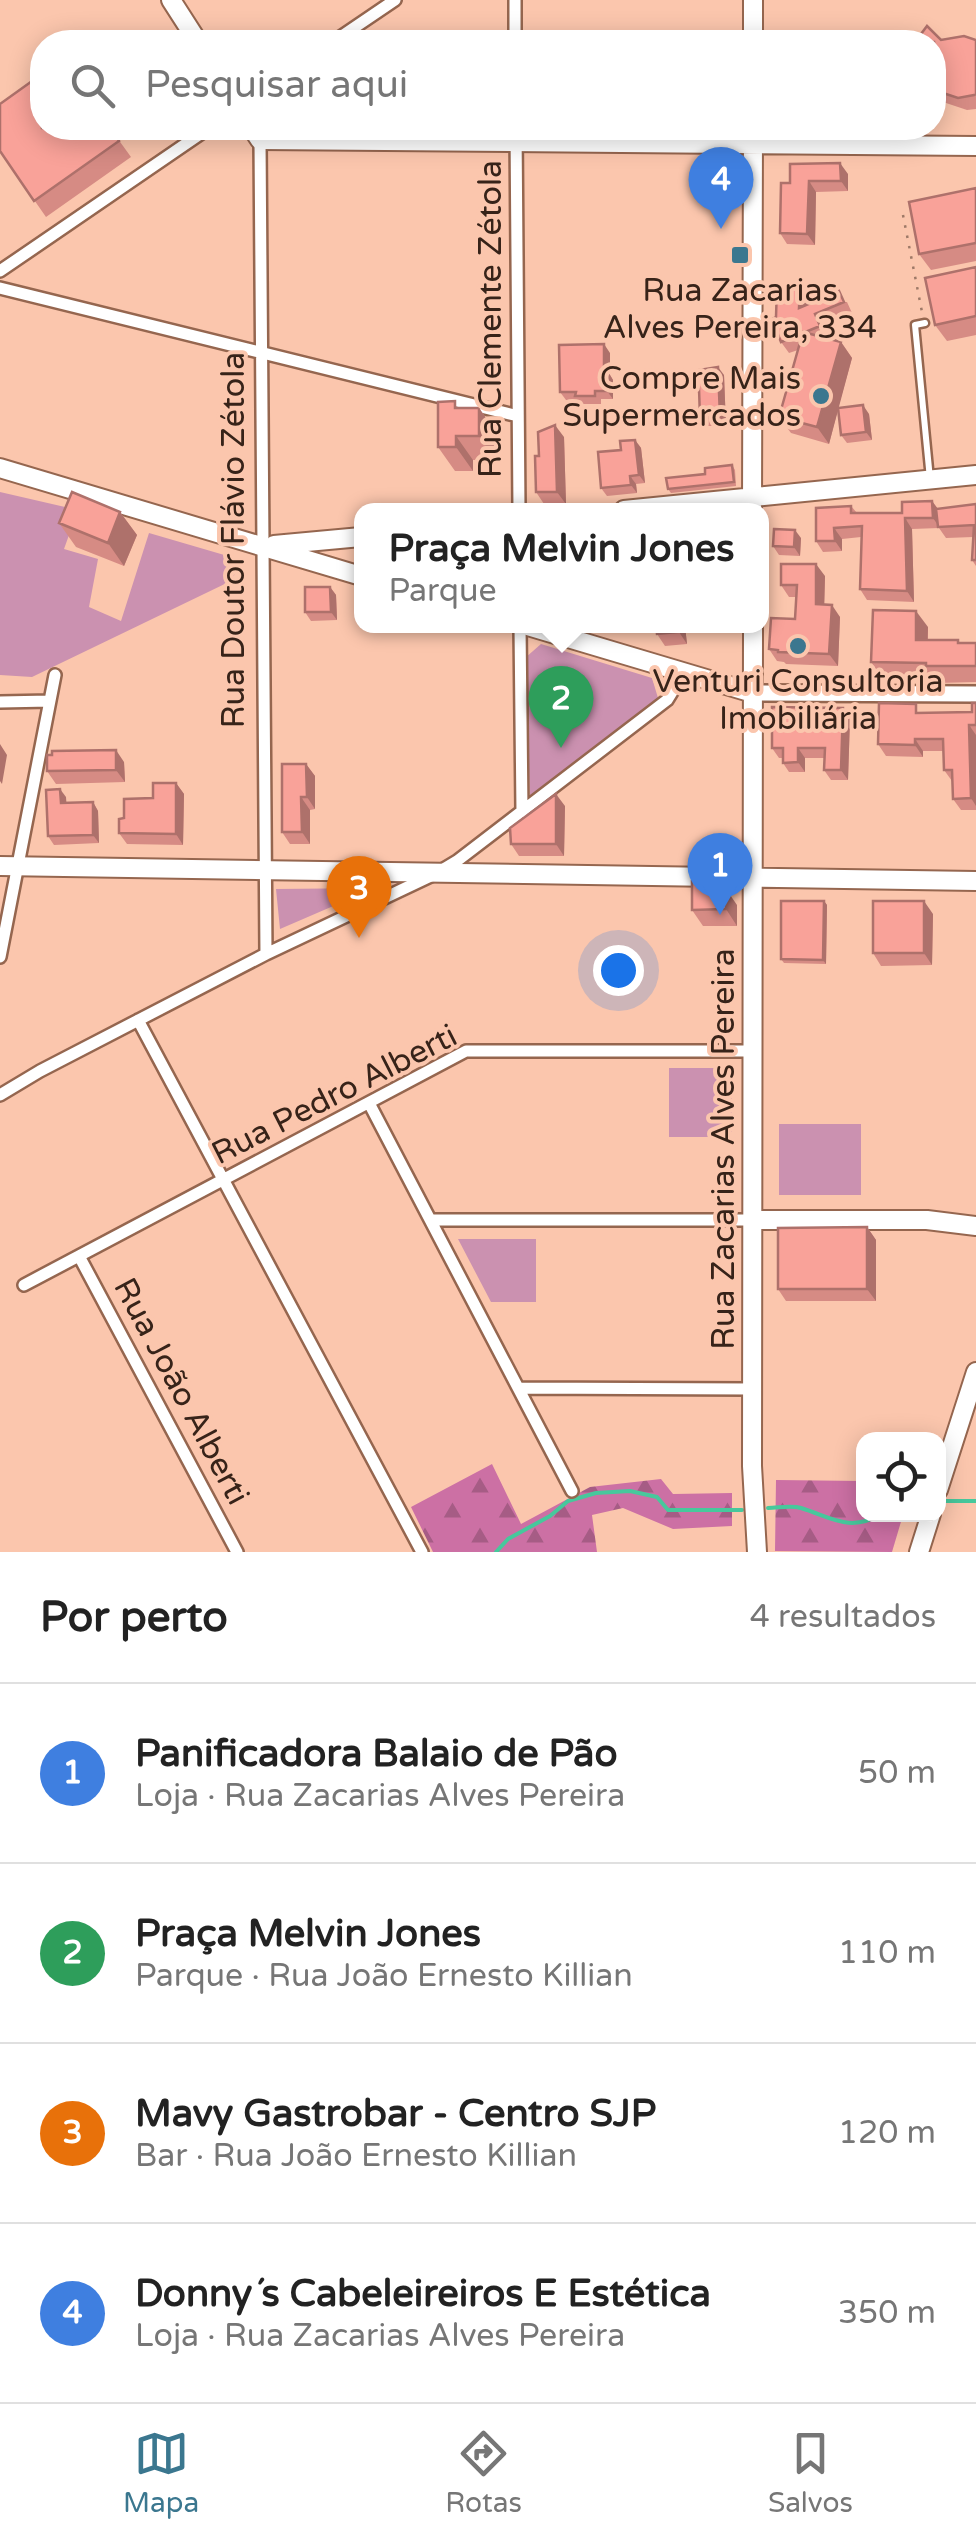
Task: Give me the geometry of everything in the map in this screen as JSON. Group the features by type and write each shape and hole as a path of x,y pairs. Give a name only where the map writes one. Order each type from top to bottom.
{"main road":[{"path":"171,0 190,30"},
{"path":"753,0 753,30"},
{"path":"752,140 752,503"},
{"path":"842,140 976,146"},
{"path":"0,468 354,574"},
{"path":"759,503 976,476"},
{"path":"263,546 354,538"},
{"path":"552,633 752,692"},
{"name":"Rua Zacarias Alves Pereira","path":"752,633 752,1466 757,1552"},
{"path":"9,866 976,881"},
{"path":"752,1220 927,1220 976,1226"},
{"path":"946,1466 976,1372"},
{"path":"918,1552 928,1522"}],"street":[{"path":"351,30 395,0"},
{"path":"515,0 516,30"},
{"path":"0,271 191,140"},
{"name":"Rua Doutor Flávio Zétola","path":"256,140 262,353 266,954"},
{"name":"Rua Clemente Zétola","path":"516,140 519,503"},
{"path":"0,288 518,416"},
{"path":"520,633 522,812"},
{"path":"0,1095 266,954 437,873 667,700 679,670"},
{"path":"0,957 9,866 55,675"},
{"path":"752,692 976,694"},
{"path":"0,702 50,701"},
{"path":"138,1020 422,1552"},
{"name":"Rua Pedro Alberti","path":"24,1285 466,1052 752,1051"},
{"path":"369,1102 572,1491"},
{"path":"430,1220 752,1220"},
{"name":"Rua João Alberti","path":"79,1256 236,1552"},
{"path":"518,1388 752,1390"}],"lane":[{"path":"925,323 915,325 930,480"}],"path":[{"path":"903,215 925,323"}],"shaded area":[{"path":"0,492 78,510 64,549 98,559 89,607 121,621 149,533 238,559 233,580 32,677 0,675"},
{"path":"541,644 652,678 658,698 530,798 525,658"},
{"path":"375,888 280,929 276,889"},
{"path":"669,1068 732,1068 732,1137 669,1137"},
{"path":"779,1124 861,1124 861,1195 779,1195"},
{"path":"458,1239 536,1239 536,1302 491,1302"}],"green space":[{"path":"492,1464 521,1524 590,1487 661,1479 673,1494 732,1493 732,1526 673,1529 623,1508 592,1515 597,1552 433,1552 411,1507"},
{"path":"776,1480 856,1481 856,1522 901,1522 892,1552 775,1551"}],"building":[{"path":"964,36 976,40 976,94 958,98 946,94 946,39"},
{"path":"30,83 30,140 119,141 34,201 0,151 0,104"},
{"path":"840,163 841,181 809,181 807,234 780,233 781,183 790,183 790,164"},
{"path":"976,188 976,243 919,254 909,202"},
{"path":"976,267 976,316 935,325 925,278"},
{"path":"777,286 800,286 799,308 839,291 844,302 815,314 820,326 781,342 772,319 776,317"},
{"path":"803,332 841,342 817,427 779,417"},
{"path":"604,344 607,391 595,391 595,396 560,392 559,345"},
{"path":"718,367 720,417 700,418 699,388 695,389 693,371"},
{"path":"455,401 455,408 479,408 479,436 456,436 456,447 438,447 438,402"},
{"path":"863,405 866,432 841,435 838,408"},
{"path":"555,425 557,492 536,492 538,432"},
{"path":"635,440 639,475 630,476 631,485 601,488 598,452 621,450 620,441"},
{"path":"732,465 734,482 668,489 666,478 705,474 705,468"},
{"path":"72,492 120,512 108,543 59,523"},
{"path":"932,501 933,518 905,518 907,591 860,589 862,526 834,528 835,541 816,541 816,508 851,506 851,513 902,513 902,502"},
{"path":"976,504 976,560 972,560 974,525 938,527 936,509"},
{"path":"774,529 795,530 794,547 773,546"},
{"path":"781,564 816,564 816,604 832,605 829,654 769,649 771,618 795,619 797,585 781,585"},
{"path":"305,587 330,587 331,612 305,612"},
{"path":"873,610 916,611 916,640 976,643 976,666 871,662"},
{"path":"879,703 916,704 916,713 972,712 972,703 976,703 976,725 969,725 971,798 953,799 952,770 944,770 943,739 915,739 915,745 878,744"},
{"path":"772,707 843,708 841,770 824,770 825,748 798,748 798,762 783,763 783,748 772,748"},
{"path":"116,750 116,770 47,771 47,755 52,755 52,751"},
{"path":"282,764 306,764 307,797 301,797 302,832 282,832"},
{"path":"153,783 176,783 176,834 119,833 124,799 153,798"},
{"path":"60,789 61,803 93,802 93,835 48,836 46,790"},
{"path":"556,794 556,844 511,844 510,828"},
{"path":"718,880 726,889 726,909 692,910 692,881"},
{"path":"781,901 824,901 823,960 781,959"},
{"path":"873,901 924,901 924,953 873,953"},
{"path":"867,1227 867,1289 778,1289 778,1228"}],"waterway":[{"path":"496,1552 508,1539 550,1516 568,1501 596,1493 630,1491 657,1497 668,1510 742,1510"},
{"path":"946,1501 976,1501"},
{"path":"768,1508 797,1507 831,1519 860,1522"}],"place":[{"name":"Donny´s Cabeleireiros E Estética","path":"721,229"},
{"name":"Rua Zacarias Alves Pereira, 334","path":"740,255"},
{"name":"Compre Mais Supermercados","path":"821,396"},
{"name":"Venturi Consultoria Imobiliária","path":"798,646"},
{"name":"Praça Melvin Jones","path":"561,748"},
{"name":"Panificadora Balaio de Pão","path":"720,915"},
{"name":"Mavy Gastrobar - Centro SJP","path":"359,938"}]}
